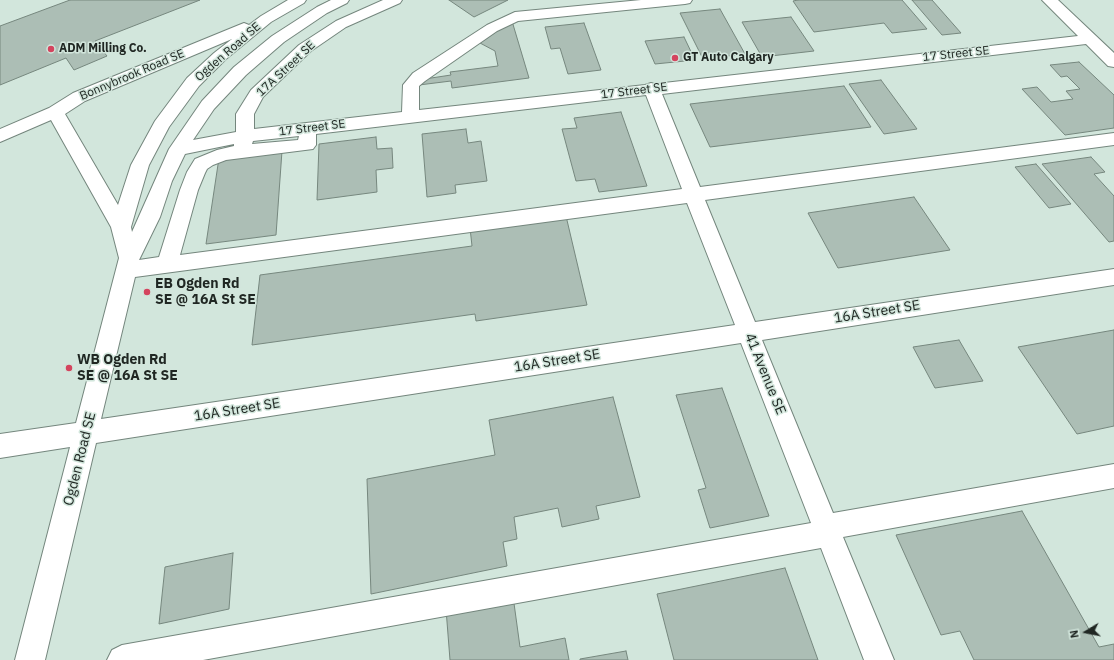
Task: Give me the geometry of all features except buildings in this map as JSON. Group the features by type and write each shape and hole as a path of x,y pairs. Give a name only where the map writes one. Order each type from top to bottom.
{"street":[{"name":"Ogden Road SE","path":"121,227 140,165 162,125 193,82 220,56 266,18 299,0"},
{"name":"Ogden Road SE","path":"30,660 127,264 150,217 163,181 178,149 208,105 240,71 278,39 322,10 342,0"},
{"name":"17A Street SE","path":"244,144 245,114 257,94 305,48 341,24 395,0"},
{"path":"410,116 411,85 419,77 492,28 515,17 686,0"},
{"path":"1049,0 1114,62"},
{"name":"Bonnybrook Road SE","path":"0,136 55,112 79,97 266,18"},
{"name":"17 Street SE","path":"244,144 307,145 308,128 1090,39"},
{"name":"41 Avenue SE","path":"651,88 879,660"},
{"name":"Ogden Road SE","path":"55,112 121,227 127,264"},
{"path":"127,264 167,265 1114,139"},
{"path":"178,149 244,144"},
{"path":"167,265 189,190 201,164 244,144"},
{"name":"16A Street SE","path":"0,446 1114,277"},
{"path":"122,660 1114,476"}],"place":[{"name":"ADM Milling Co.","path":"51,49"},
{"name":"GT Auto Calgary","path":"675,58"},
{"name":"EB Ogden Rd SE @ 16A St SE","path":"147,292"},
{"name":"WB Ogden Rd SE @ 16A St SE","path":"69,368"}]}
